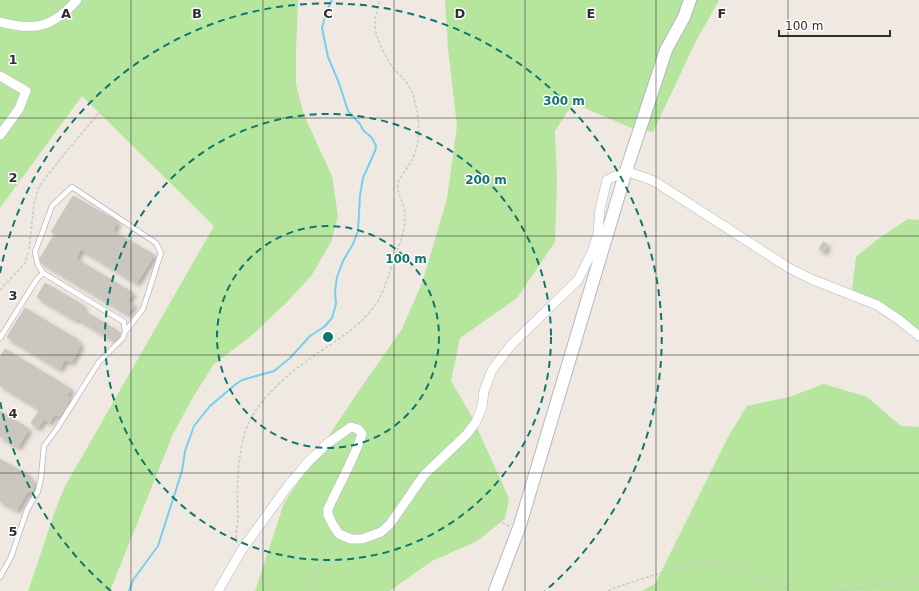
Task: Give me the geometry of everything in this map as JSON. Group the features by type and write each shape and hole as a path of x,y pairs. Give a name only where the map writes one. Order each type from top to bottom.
{"street":[{"path":"0,22 15,26 42,26 55,20 77,0"},
{"path":"495,591 520,525 626,171 666,50 684,17 690,0"},
{"path":"0,76 26,91 20,109 0,135"},
{"path":"218,591 239,554 288,486 308,462 328,443 351,427 358,429 362,434 356,453 328,509 328,515 339,534 351,539 362,539 381,532 390,524 422,476 466,435 476,422 482,407 484,391 492,370 511,345 578,280 592,252 598,233 600,209 607,180 626,171 654,181 789,268 811,279 885,309 919,336"}],"lane":[{"path":"0,576 11,557 27,510 38,492 44,446 56,430 99,362 123,338 125,332 143,309 161,253 156,243 72,187 52,206 35,252 38,265 43,273 124,322 125,332"},
{"path":"0,338 43,273"}],"path":[{"path":"239,554 236,540 238,524 237,496 243,438 251,416 272,390 306,361 346,335 368,315 381,295 403,231 405,207 398,184 410,163 418,144 418,119 413,95 408,83 394,68 382,49 376,34 375,25 380,0"},
{"path":"0,290 25,263 29,250 34,204 40,186 99,113"},
{"path":"422,476 448,489 489,516 514,528 520,525"},
{"path":"311,591 336,529"},
{"path":"608,591 685,565 716,561 792,591"},
{"path":"837,591 919,579"}],"green space":[{"path":"0,0 298,0 296,84 304,115 332,176 338,216 331,242 311,276 287,302 251,336 214,364 193,397 173,434 110,591 28,591 64,488 214,226 82,96 0,208"},
{"path":"445,0 719,0 695,43 653,132 629,127 573,103 555,131 557,180 555,242 517,298 460,338 451,381 472,417 509,498 505,519 477,541 432,561 390,591 255,591 284,503 402,329 422,283 447,199 457,126 448,49"},
{"path":"908,219 919,220 919,340 902,324 852,289 856,257 878,239"},
{"path":"824,384 867,397 901,426 919,427 919,591 642,591 655,584 728,437 747,406 789,397"}],"building":[{"path":"73,196 118,222 113,231 154,255 137,283 81,249 76,259 133,293 128,301 134,305 128,314 41,262 40,258 55,234 51,232"},
{"path":"823,242 828,245 824,252 819,249"},
{"path":"45,283 84,306 82,310 116,330 120,336 115,341 77,318 76,320 37,297"},
{"path":"25,308 78,340 77,341 81,344 72,362 65,360 60,369 7,337"},
{"path":"5,349 71,389 67,396 71,399 60,416 52,416 50,423 44,419 38,428 31,423 40,409 0,385 0,357"},
{"path":"0,411 29,429 18,447 0,436"},
{"path":"0,459 31,477 29,480 36,483 31,494 28,491 17,510 0,501"}],"waterway":[{"path":"129,591 133,580 158,546 182,471 185,451 194,426 210,406 236,384 242,380 274,371 290,358 310,336 324,327 332,318 336,304 335,291 337,277 358,231 360,195 363,178 376,146 372,138 363,130 360,124 348,111 339,83 328,57 322,28 326,13 332,0"}]}
